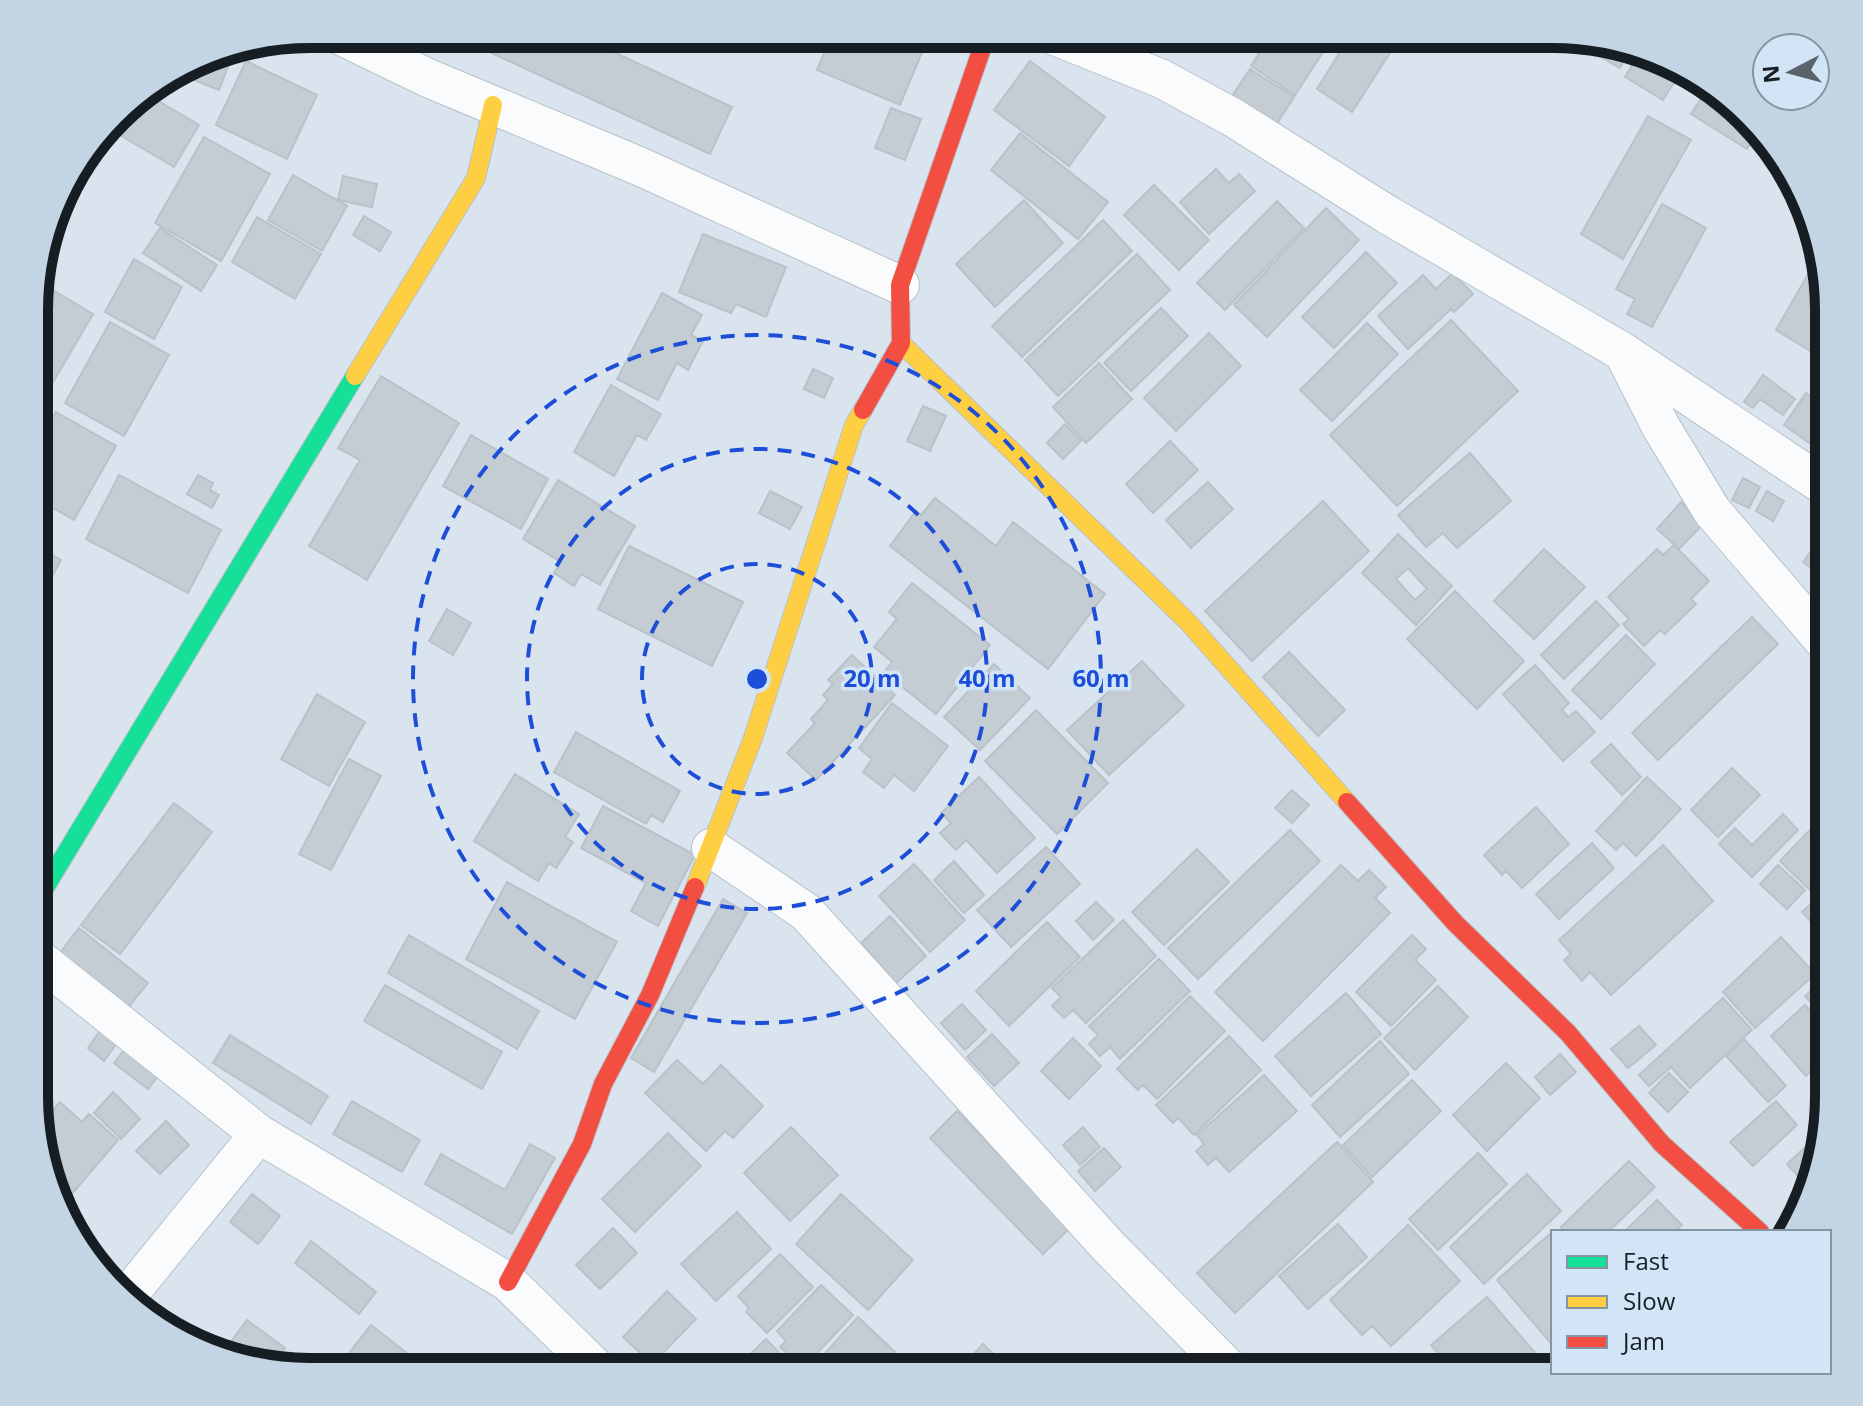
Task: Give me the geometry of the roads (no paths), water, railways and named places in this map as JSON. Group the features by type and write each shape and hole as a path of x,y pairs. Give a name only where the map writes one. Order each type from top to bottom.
{"street":[{"path":"368,49 428,78 641,167 900,285"},
{"path":"508,1282 582,1144 603,1084 650,995 711,848 753,738 854,425 901,343 900,285 982,49"},
{"path":"1087,49 1162,79 1232,117 1388,215 1623,352 1815,480"},
{"path":"49,881 476,178 493,105"},
{"path":"901,343 1187,621 1455,923 1568,1033 1662,1144 1758,1230"},
{"path":"1623,352 1661,427 1712,511 1815,630"},
{"path":"711,848 806,912 1108,1246 1218,1358"},
{"path":"49,967 259,1134 508,1282 585,1357"},
{"path":"133,1289 259,1134"}]}
